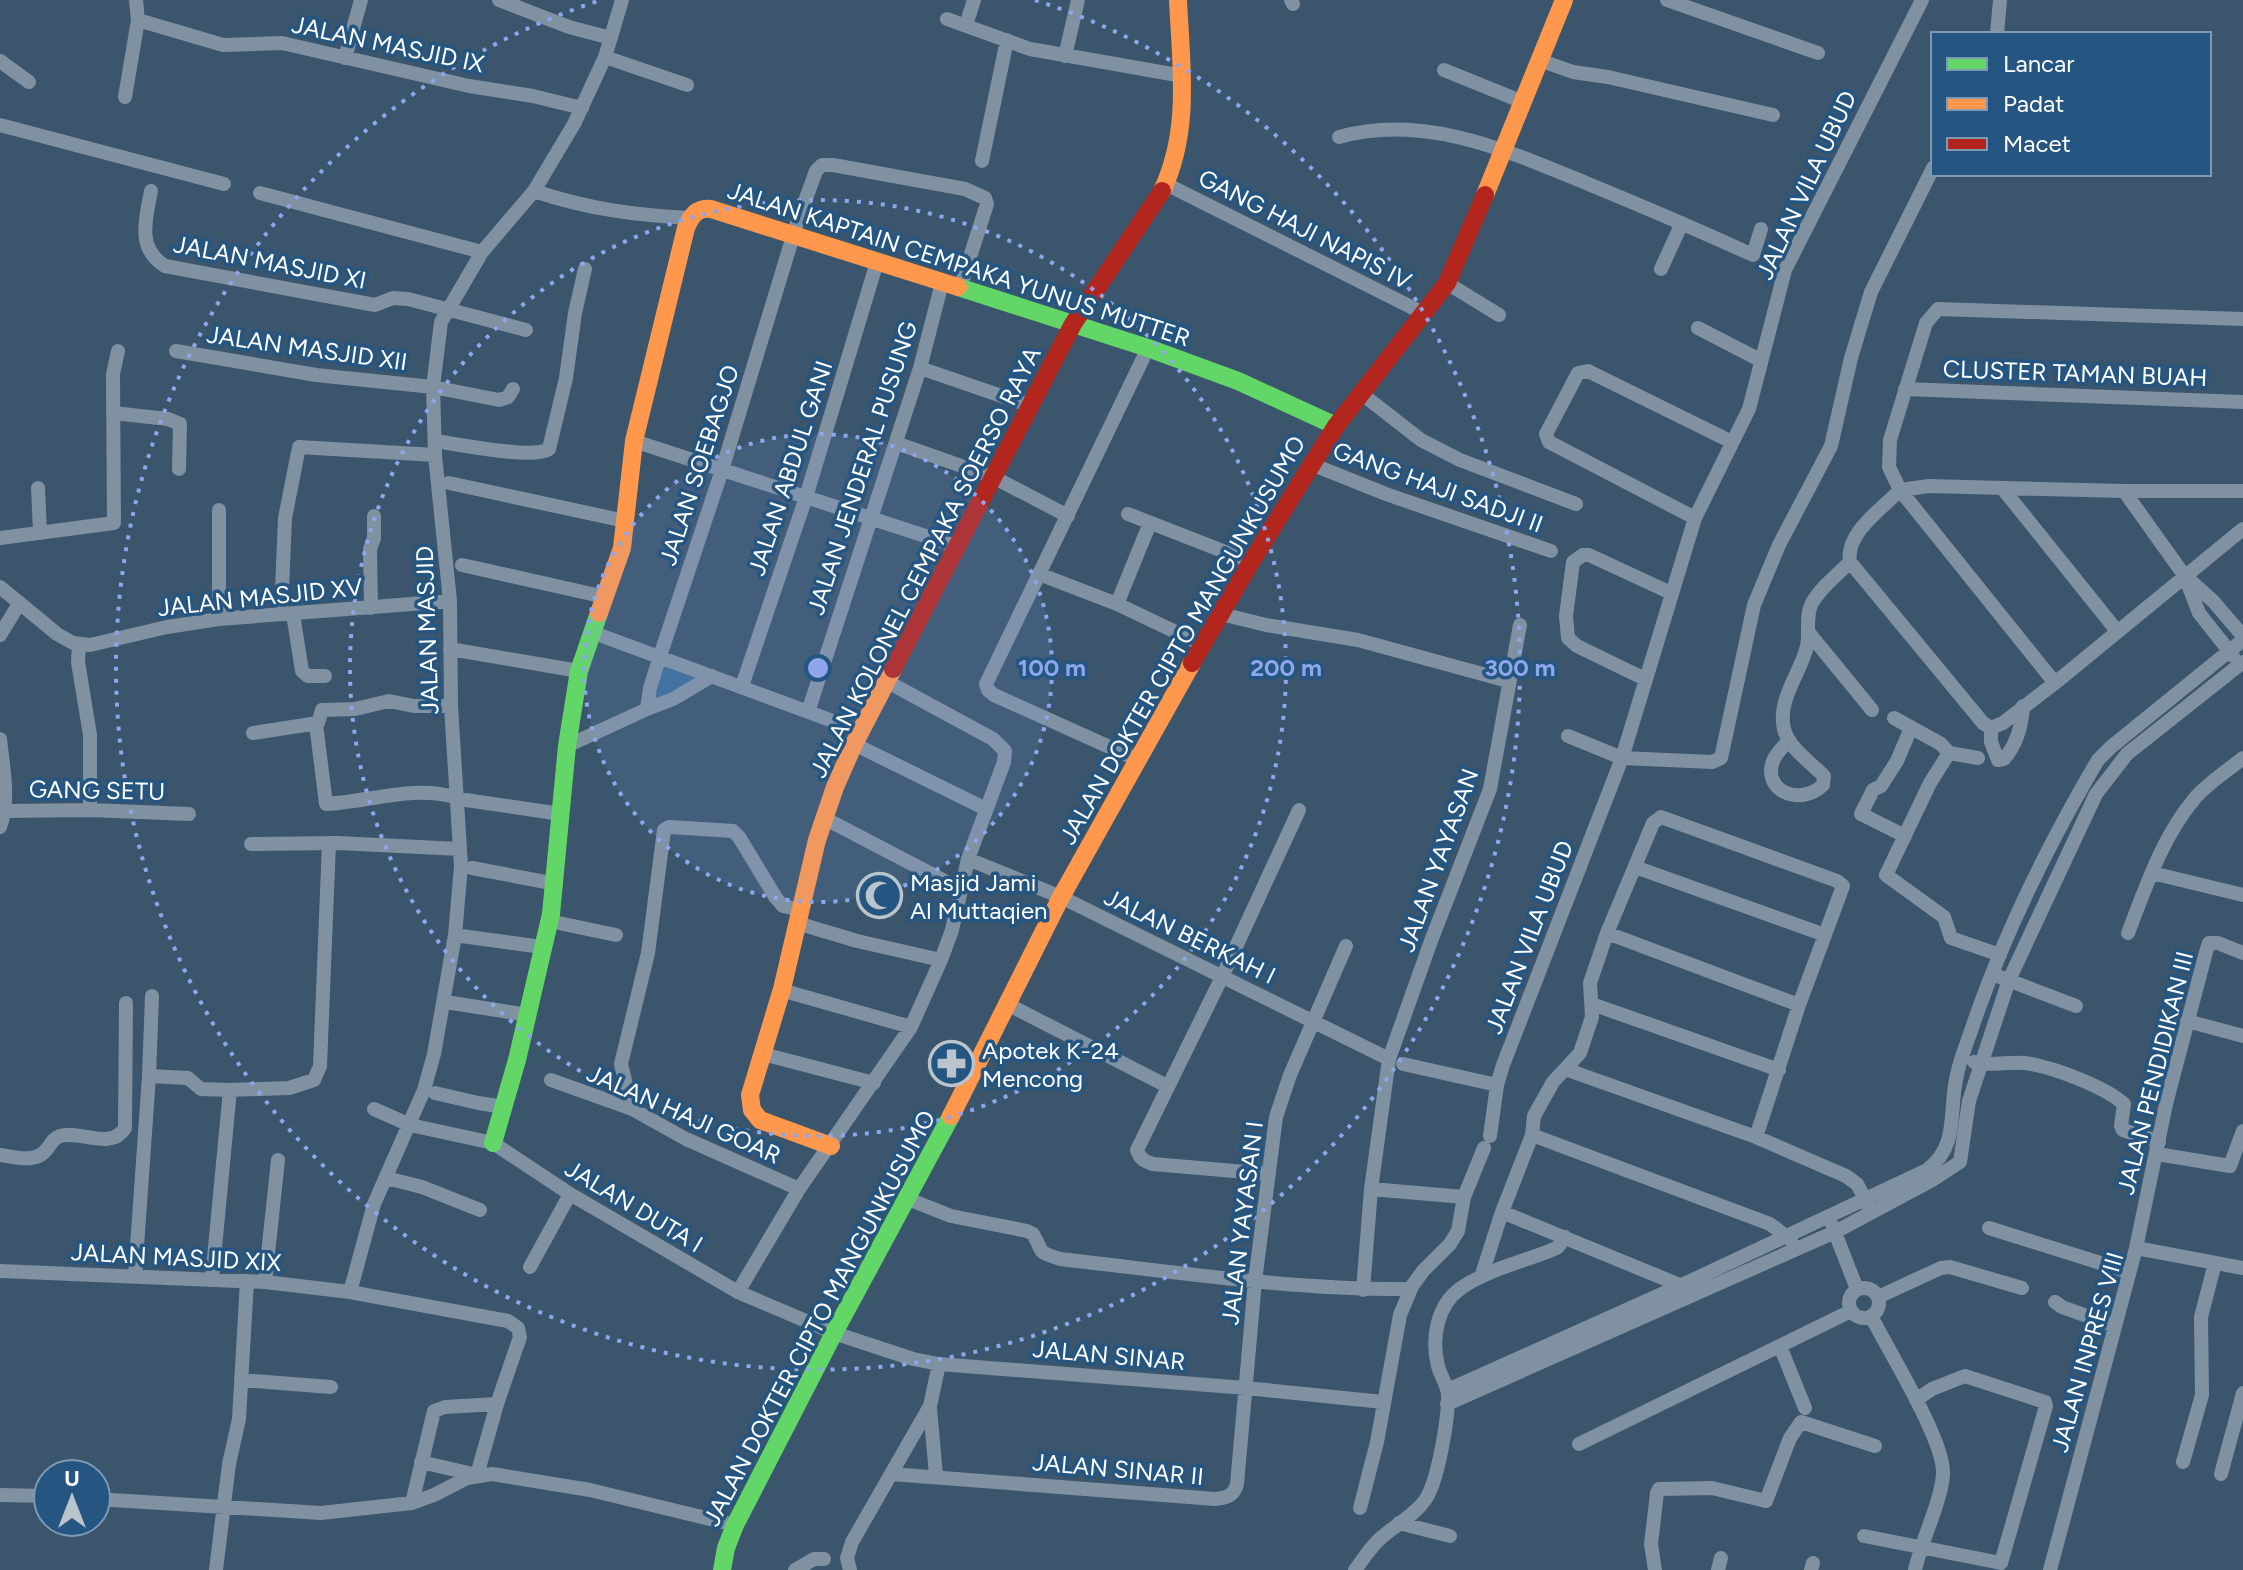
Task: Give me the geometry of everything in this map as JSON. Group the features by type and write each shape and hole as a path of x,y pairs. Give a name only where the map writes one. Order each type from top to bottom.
{"street":[{"path":"125,97 138,20 136,0"},
{"path":"345,58 361,0"},
{"path":"499,0 569,27 611,38"},
{"name":"JALAN MASJID","path":"350,1292 367,1225 424,1090 434,1054 455,935 461,866 462,799 451,706 450,601 435,448 433,387 441,322 482,252 534,191 582,108 605,57 622,0"},
{"path":"966,25 974,0"},
{"path":"1065,56 1078,0"},
{"name":"JALAN KOLONEL CEMPAKA SOERSO RAYA","path":"831,1146 768,1124 756,1115 750,1095 781,990 824,818 857,738 1073,324 1166,184 1178,154 1181,136 1183,76 1178,0"},
{"name":"JALAN DOKTER CIPTO MANGUNKUSUMO","path":"723,1570 726,1548 735,1525 1009,1005 1061,897 1136,759 1311,464 1336,426 1447,283 1505,150 1564,0"},
{"path":"1667,0 1818,53"},
{"name":"JALAN VILA UBUD","path":"1410,1289 1458,1231 1464,1197 1487,1142 1497,1085 1622,758 1695,518 1749,409 1785,270 1922,0"},
{"path":"1997,32 2000,0"},
{"path":"947,19 1030,49 1183,76"},
{"name":"JALAN MASJID IX","path":"138,20 223,45 282,43 582,108"},
{"path":"982,161 1007,40"},
{"path":"605,57 687,85"},
{"path":"1539,60 1573,72 1608,77 1773,115"},
{"path":"0,61 29,82"},
{"path":"1444,70 1523,102"},
{"path":"0,125 224,184"},
{"path":"1339,137 1408,130 1478,141 1753,255 1761,229"},
{"name":"JALAN SOEBAGJO","path":"647,709 660,656 816,171 822,165 833,165 965,189 985,198 987,204 951,285"},
{"path":"1568,736 1622,758 1712,762 1721,758 1754,605 1779,545 1831,446 1851,358 1871,292 1931,172"},
{"name":"GANG HAJI NAPIS IV","path":"1166,184 1423,313"},
{"name":"JALAN MASJID XI","path":"151,191 144,239 149,250 165,266 375,305 397,298 526,330"},
{"path":"493,1143 528,1015 556,884 567,746 579,671 622,548 634,441 690,218 612,213 534,191"},
{"path":"260,193 482,252"},
{"name":"JALAN KAPTAIN CEMPAKA YUNUS MUTTER","path":"690,218 696,211 705,208 1148,348 1238,381 1336,426"},
{"path":"1661,269 1682,223"},
{"name":"JALAN ABDUL GANI","path":"742,686 806,497 877,262"},
{"path":"325,676 309,677 302,671 287,614 285,518 299,448 435,448 519,453 541,453 549,449 566,378 585,269"},
{"path":"1447,283 1499,315"},
{"name":"JALAN JENDERAL PUSUNG","path":"808,712 920,368 951,285"},
{"name":"CLUSTER TAMAN BUAH","path":"2055,683 1893,478 1889,455 1892,429 1926,323 1938,309 2243,319"},
{"path":"1698,328 1760,360"},
{"path":"1136,759 988,690 987,677 1148,348"},
{"path":"0,538 114,523 114,366 118,351"},
{"name":"JALAN MASJID XII","path":"176,351 316,375 433,387 499,400 508,397 513,389"},
{"path":"920,368 1031,406"},
{"path":"1695,518 1549,442 1546,434 1571,383 1578,373 1588,371 1732,442"},
{"name":"CLUSTER TAMAN BUAH","path":"1905,389 2243,402"},
{"path":"1362,394 1421,440 1460,460 1576,504"},
{"path":"113,413 168,419 180,424 179,469"},
{"path":"634,441 956,546"},
{"path":"896,443 993,477 1068,516"},
{"name":"GANG HAJI SADJI II","path":"1311,464 1386,494 1551,551"},
{"path":"449,483 625,521"},
{"path":"1991,728 1983,723 1850,562 1849,552 1854,538 1900,490 1929,486 2243,491"},
{"path":"38,488 40,532"},
{"path":"2003,489 2117,631"},
{"path":"1448,1397 1927,1170 1941,1160 1948,1147 1957,1074 2000,955 2049,852 2098,760 2243,638 2213,601 2184,575 2124,491"},
{"path":"219,510 219,619"},
{"path":"1128,514 1251,562"},
{"path":"371,608 370,549 374,538 374,516"},
{"path":"1117,604 1150,523"},
{"path":"1991,728 2003,723 2055,683 2243,529"},
{"path":"1645,679 1577,646 1568,638 1566,616 1573,562 1583,555 1589,555 1671,593"},
{"path":"1789,740 1784,730 1786,699 1803,660 1809,633 1809,613 1814,599 1850,562"},
{"path":"462,565 605,597"},
{"path":"1039,574 1117,604 1203,645"},
{"path":"1448,1397 1800,1249 1873,1213 1960,1162 1969,1101 2009,980 2096,794 2127,754 2242,665 2199,613 2184,575"},
{"path":"0,587 57,634 79,645 78,662 90,739 90,810"},
{"name":"JALAN MASJID XV","path":"79,645 219,619 450,601"},
{"path":"0,635 19,604"},
{"path":"1221,614 1266,625 1358,640 1508,681"},
{"name":"JALAN YAYASAN","path":"1363,1290 1371,1189 1396,1061 1436,927 1490,789 1520,625"},
{"path":"594,633 808,712 986,809"},
{"path":"1809,633 1872,710"},
{"path":"450,649 579,671"},
{"path":"567,746 666,703 712,676"},
{"path":"738,1292 799,1189 911,1027 952,930 968,859 1004,762 1005,751 993,739 886,681"},
{"path":"253,733 316,724 323,710 355,709 389,701 414,706 451,706"},
{"path":"1991,728 1994,752 1998,760 2004,759 2017,738 2023,706"},
{"path":"1894,718 1941,744 1949,753 1978,758"},
{"path":"316,724 326,804 358,802 379,796 441,793 561,814"},
{"path":"1905,836 1861,814 1873,790 1881,786 1897,761 1911,728"},
{"path":"0,739 4,773 4,811 0,827"},
{"path":"1949,753 1930,783 1887,871 1887,878 1944,917 1951,938 2000,955"},
{"path":"2128,933 2173,829 2196,797 2243,758"},
{"path":"1269,1174 1153,1164 1139,1156 1139,1143 1222,977 1299,810"},
{"name":"GANG SETU","path":"4,811 189,814"},
{"path":"1481,1277 1532,1135 1534,1116 1553,1082 1580,1053 1592,1017 1590,983 1607,933 1653,823 1661,817 1841,883 1843,890 1799,1005 1756,1137"},
{"path":"824,818 960,889"},
{"path":"632,1109 621,1064 648,953 664,830 669,827 733,831 745,845 776,898 799,917 857,941 941,960"},
{"path":"251,844 329,843 460,849"},
{"path":"149,1076 188,1078 201,1089 230,1090 298,1087 314,1080 318,1074 329,843"},
{"name":"JALAN BERKAH I","path":"968,859 1061,897 1396,1061 1497,1085"},
{"path":"1635,867 1825,935"},
{"path":"472,868 556,884"},
{"path":"2152,873 2243,895"},
{"path":"549,921 616,935"},
{"path":"1607,933 1799,1005"},
{"path":"461,936 542,947"},
{"name":"JALAN PENDIDIKAN III","path":"2136,1248 2166,1104 2209,943 2218,943 2243,953"},
{"name":"JALAN YAYASAN I","path":"1246,1388 1255,1281 1280,1103 1346,946"},
{"path":"1993,973 2076,1006"},
{"path":"781,990 911,1027"},
{"path":"135,1275 152,996"},
{"path":"0,1163 0,1155 32,1159 42,1155 61,1136 112,1139 122,1133 125,1128 126,1003"},
{"path":"452,1003 528,1015"},
{"path":"1592,1004 1779,1070"},
{"path":"1009,1005 1167,1086"},
{"path":"2187,1021 2243,1036"},
{"path":"763,1054 874,1083"},
{"path":"1962,1058 1980,1064 2024,1063 2077,1078 2108,1092 2124,1104 2123,1130 2158,1148 2230,1166 2243,1131"},
{"path":"1565,1069 1756,1137 1846,1176 1857,1184 1873,1213"},
{"name":"JALAN HAJI GOAR","path":"551,1080 632,1109 686,1139 799,1189"},
{"path":"212,1279 230,1090"},
{"path":"435,1093 505,1107"},
{"name":"JALAN DUTA I","path":"374,1109 410,1125 493,1143 570,1194 738,1292 834,1333"},
{"path":"1532,1135 1770,1224 1800,1249"},
{"path":"265,1282 278,1160"},
{"path":"386,1178 422,1187 480,1210"},
{"path":"1371,1189 1464,1197"},
{"path":"530,1267 570,1194"},
{"path":"908,1199 951,1216 1027,1231 1033,1234 1038,1249 1060,1259 1255,1281 1363,1290 1410,1289 1394,1338 1377,1442 1360,1508"},
{"path":"1502,1212 1699,1294"},
{"path":"1829,1217 1857,1289"},
{"path":"1989,1228 2129,1272"},
{"path":"1355,1570 1370,1549 1421,1505 1435,1478 1448,1397 1437,1356 1436,1332 1448,1300 1481,1277 1558,1247 1565,1237"},
{"name":"JALAN INPRES VIII","path":"2050,1570 2136,1248 2243,1268"},
{"path":"2183,1462 2202,1395 2201,1317 2215,1263"},
{"path":"1878,1297 1933,1270 1950,1267 2022,1288"},
{"name":"JALAN MASJID XIX","path":"0,1271 265,1282 350,1292 508,1321 516,1325 520,1337 497,1404"},
{"path":"216,1570 223,1506 239,1419 247,1281"},
{"path":"1857,1289 1873,1291 1878,1297 1876,1311 1871,1316 1864,1318 1851,1311 1851,1295 1857,1289"},
{"path":"2055,1302 2115,1326"},
{"path":"1579,1444 1851,1311"},
{"path":"1871,1316 1916,1400 1941,1456 1942,1484 1920,1546 1915,1570"},
{"name":"JALAN SINAR","path":"834,1333 939,1364 1383,1402"},
{"path":"1780,1346 1805,1408"},
{"path":"936,1475 930,1406 939,1364"},
{"path":"1864,1536 2001,1563 2045,1402 1965,1376 1932,1389 1916,1400"},
{"path":"241,1380 331,1387"},
{"name":"JALAN SINAR II","path":"891,1474 1227,1498 1237,1484 1246,1388"},
{"path":"2221,1474 2243,1393"},
{"path":"412,1503 434,1411 445,1407 497,1404 477,1475"},
{"path":"850,1570 847,1558 852,1542 930,1406"},
{"path":"1655,1570 1651,1544 1657,1493 1664,1487 1712,1488 1766,1501 1790,1438 1801,1422 1875,1446"},
{"path":"421,1462 477,1475 492,1474 590,1490 735,1525"},
{"path":"112,1500 313,1513 412,1503 477,1475"},
{"path":"0,1495 32,1496"},
{"path":"1399,1523 1450,1536"},
{"path":"795,1570 814,1559 824,1559"}],"shaded area":[{"path":"660,657 710,676 655,705"}],"traffic: fast":[{"path":"958,287 1148,348 1238,381 1336,426"},
{"path":"493,1143 517,1060 551,914 567,746 579,671 599,613"},
{"path":"722,1570 735,1525 951,1116"}],"traffic: slow":[{"path":"1162,191 1171,168 1181,121 1178,0"},
{"path":"1485,195 1564,0"},
{"path":"599,613 622,548 634,441 686,228 695,213 711,209 958,287"},
{"path":"951,1116 1061,897 1192,663"},
{"path":"831,1146 760,1120 752,1110 750,1095 782,989 817,840 854,744 893,669"}],"traffic: jam":[{"path":"893,669 1073,324 1162,191"},
{"path":"1192,663 1336,426 1447,283 1485,195"}],"place":[{"name":"Masjid Jami Al Muttaqien","path":"879,896"},
{"name":"Apotek K-24 Mencong","path":"951,1064"}]}
